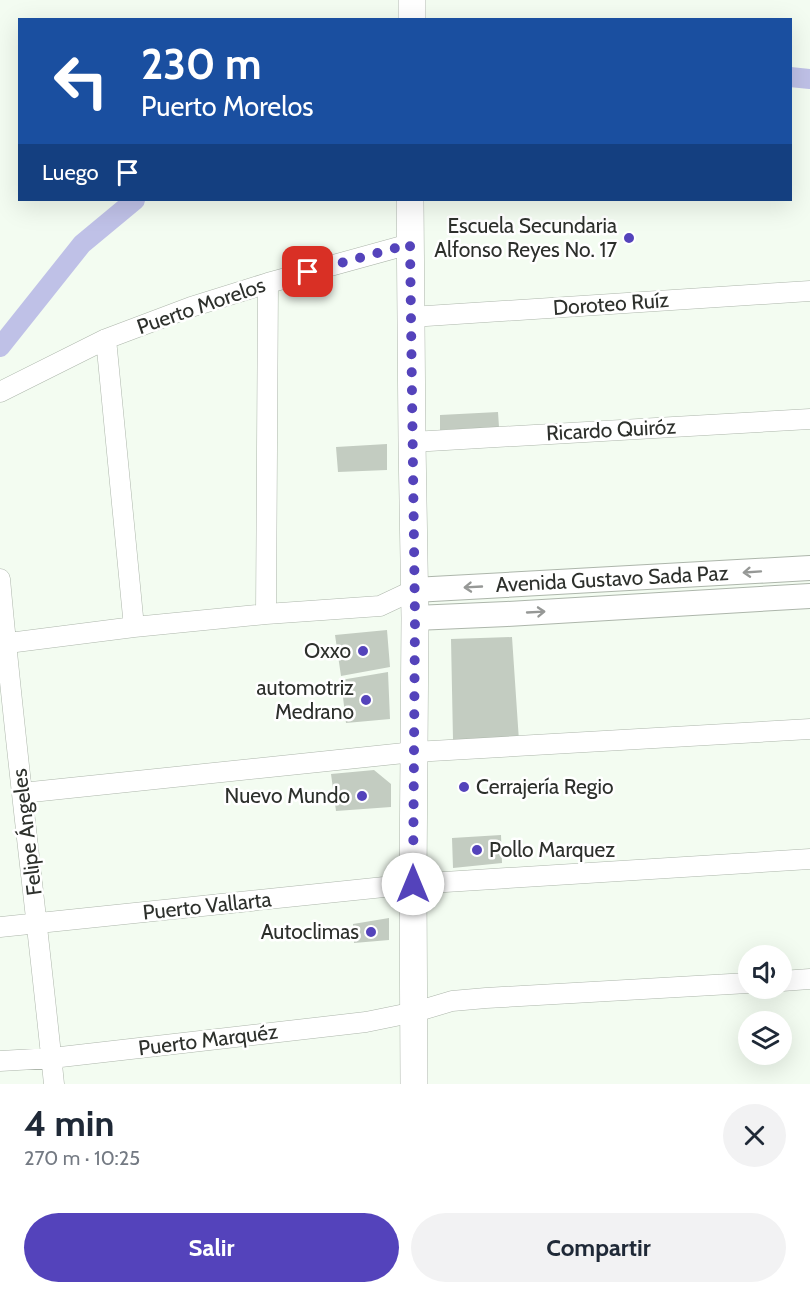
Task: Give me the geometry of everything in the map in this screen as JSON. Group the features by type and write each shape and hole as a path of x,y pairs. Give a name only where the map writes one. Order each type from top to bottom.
{"main road":[{"path":"410,201 415,618 414,1084"}],"street":[{"name":"Puerto Morelos","path":"0,392 106,339 191,307 267,283 410,244"},
{"path":"266,614 267,283"},
{"name":"Doroteo Ruíz","path":"411,316 810,291"},
{"path":"106,339 134,627"},
{"name":"Ricardo Quiróz","path":"412,442 810,419"},
{"name":"Avenida Gustavo Sada Paz","path":"414,590 810,568"},
{"name":"Felipe Ángeles","path":"0,579 3,643 38,923 54,1084"},
{"path":"3,643 266,614 380,606 414,590"},
{"name":"Avenida Gustavo Sada Paz","path":"415,618 810,596"},
{"path":"380,606 415,618"},
{"path":"21,793 414,752 810,729"},
{"name":"Puerto Vallarta","path":"0,927 413,884 810,858"},
{"path":"792,980 810,979"},
{"name":"Puerto Marquéz","path":"0,1061 52,1058 366,1022 415,1012 452,1001 738,983"}],"building":[{"path":"498,412 499,427 440,430 440,415"},
{"path":"387,444 387,470 338,472 336,447"},
{"name":"Oxxo","path":"387,630 390,667 341,676 335,635"},
{"path":"512,637 519,741 453,740 451,639"},
{"name":"automotriz Medrano","path":"388,672 390,719 346,723 341,680"},
{"name":"Nuevo Mundo","path":"374,770 391,784 391,807 336,811 331,774"},
{"name":"Pollo Marquez","path":"501,835 502,863 453,868 452,838"},
{"name":"Autoclimas","path":"389,918 389,940 354,943 353,924"}],"waterway":[{"path":"792,77 810,79"},
{"path":"0,347 82,244 134,201"}],"place":[{"name":"Escuela Secundaria Alfonso Reyes No. 17","path":"629,238"},
{"name":"Oxxo","path":"363,651"},
{"name":"automotriz Medrano","path":"366,700"},
{"name":"Cerrajería Regio","path":"464,787"},
{"name":"Nuevo Mundo","path":"362,796"},
{"name":"Pollo Marquez","path":"477,850"},
{"name":"Autoclimas","path":"371,932"}],"route":[{"path":"308,272 410,244 415,618 413,884"}]}
